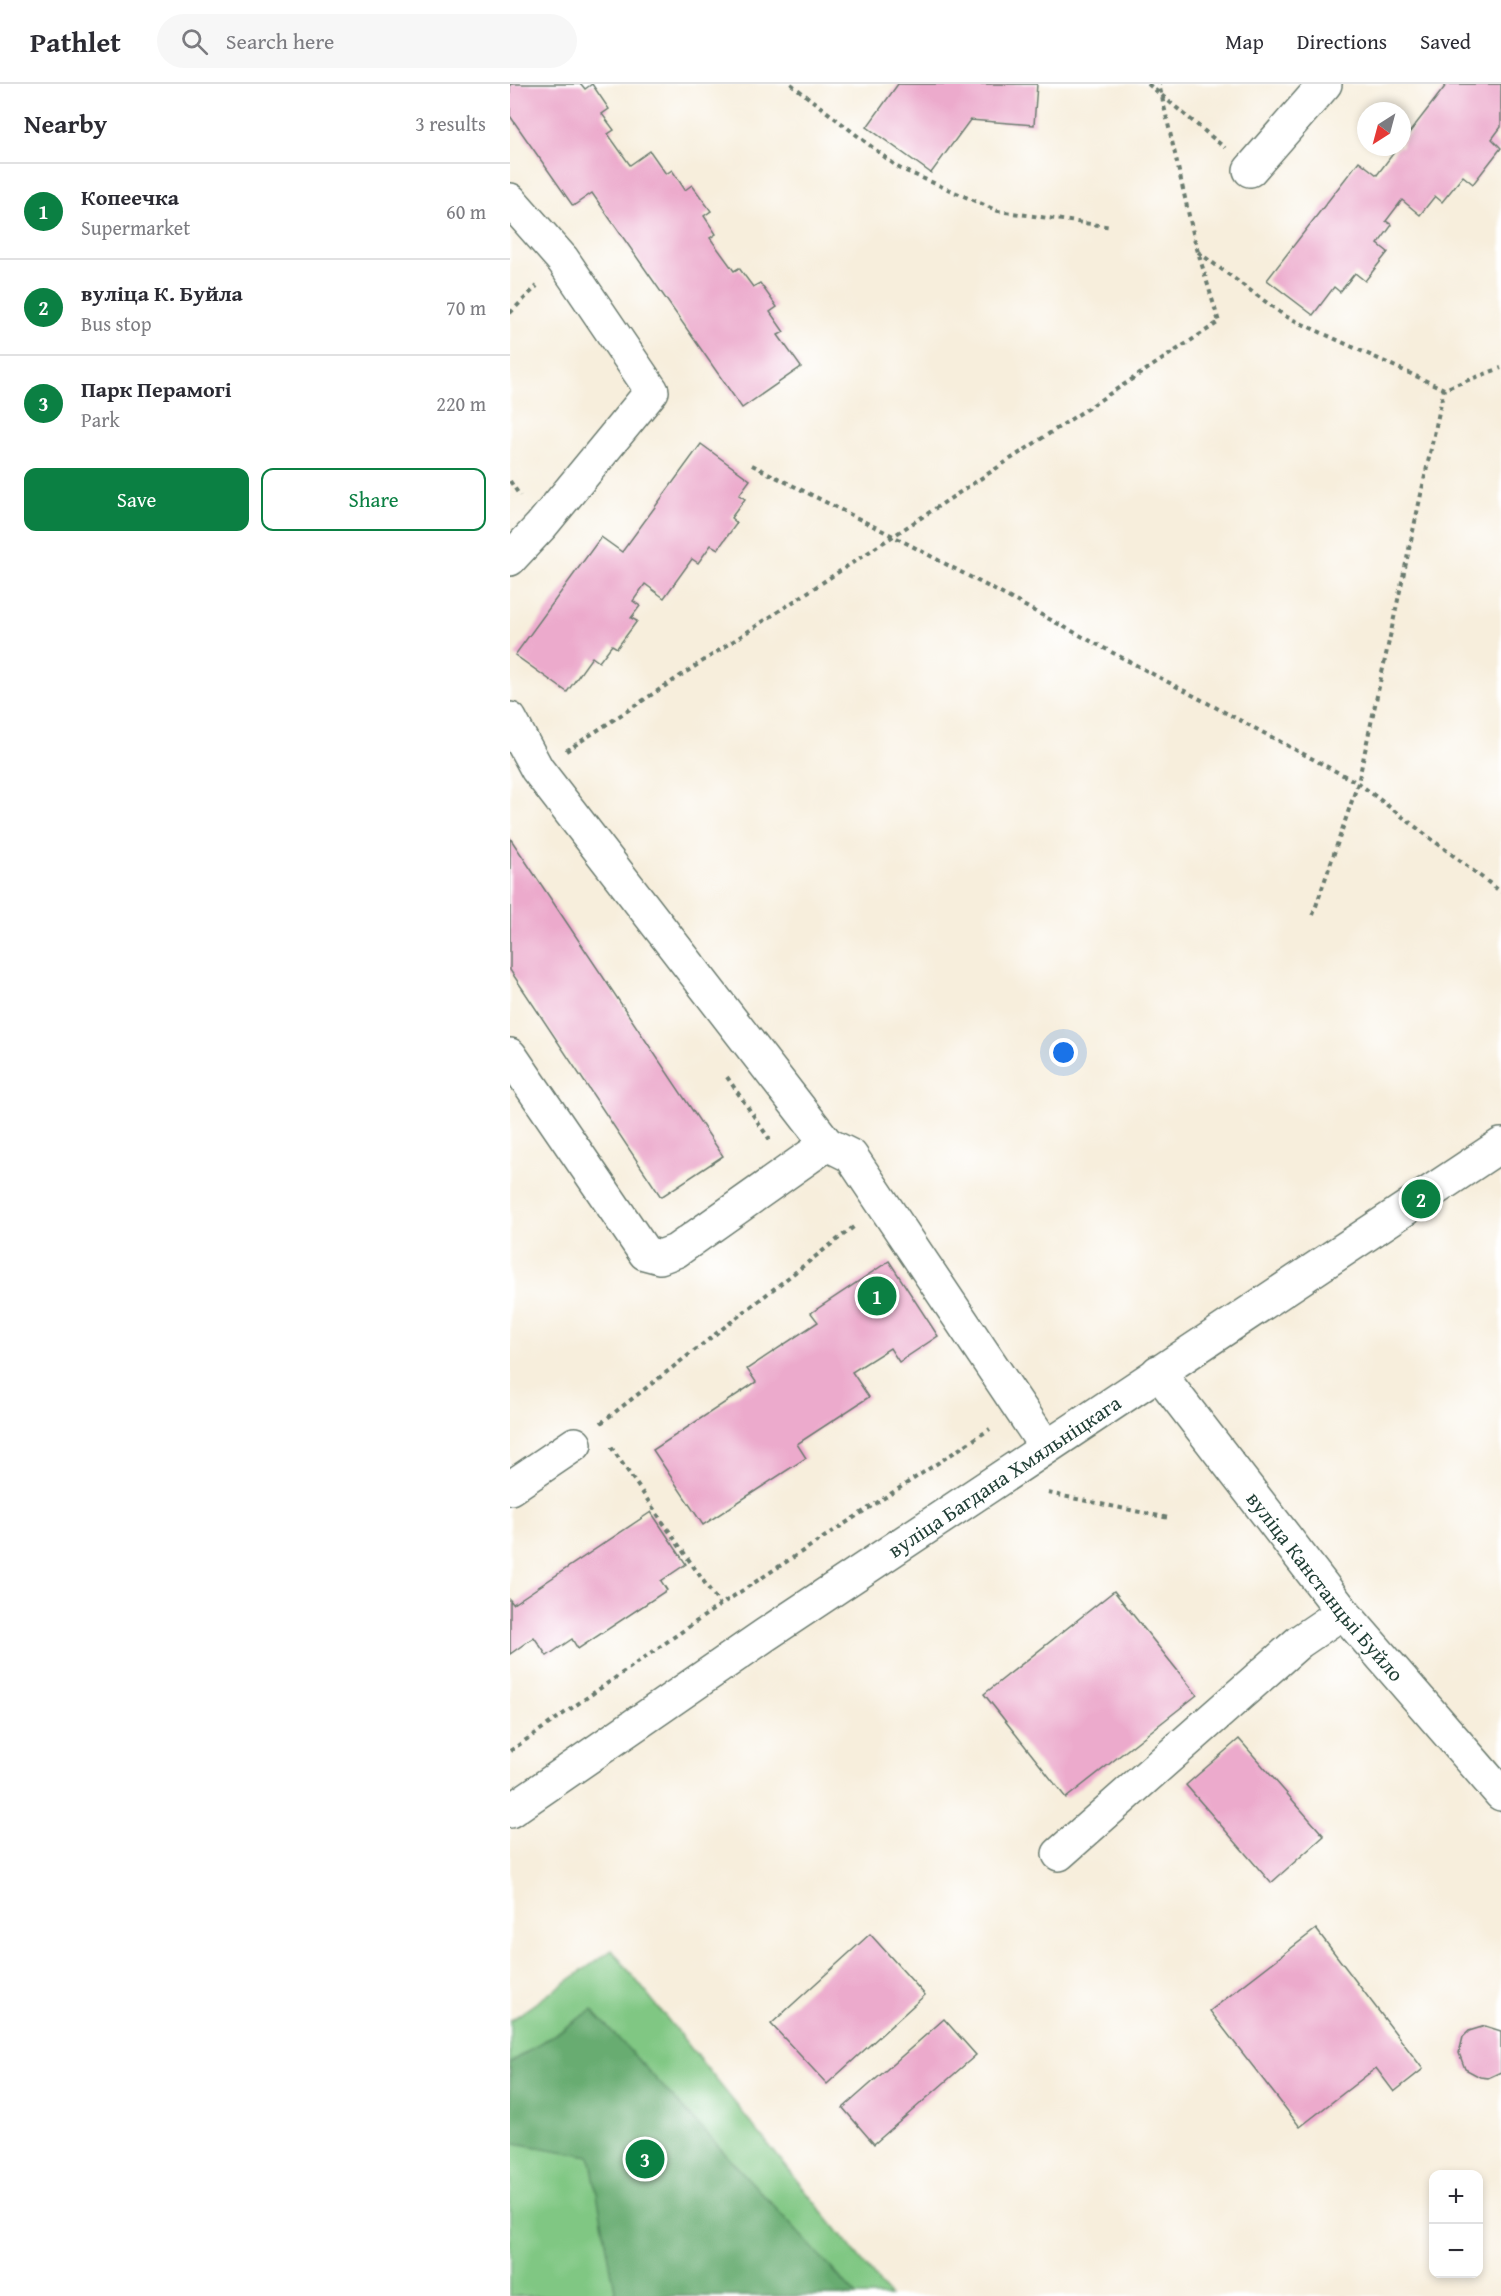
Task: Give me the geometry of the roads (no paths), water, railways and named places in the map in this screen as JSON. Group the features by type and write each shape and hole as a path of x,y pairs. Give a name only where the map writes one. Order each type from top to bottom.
{"street":[{"path":"1250,170 1325,84"},
{"path":"510,200 564,260 652,391 541,526 510,559"},
{"path":"510,718 537,769 827,1144 851,1156 1046,1447"},
{"path":"510,1055 645,1252 660,1257 676,1251 789,1168 827,1144"},
{"name":"вуліца Багдана Хмяльніцкага","path":"510,1811 765,1635 1501,1145"},
{"name":"вуліца Канстанцыі Буйло","path":"1158,1372 1343,1612 1501,1794"},
{"path":"510,1488 586,1435"},
{"path":"1059,1854 1299,1642 1343,1612"}],"place":[{"name":"вуліца К. Буйла","path":"1421,1199"},
{"name":"Копеечка","path":"877,1296"},
{"name":"Парк Перамогі","path":"645,2159"}]}
